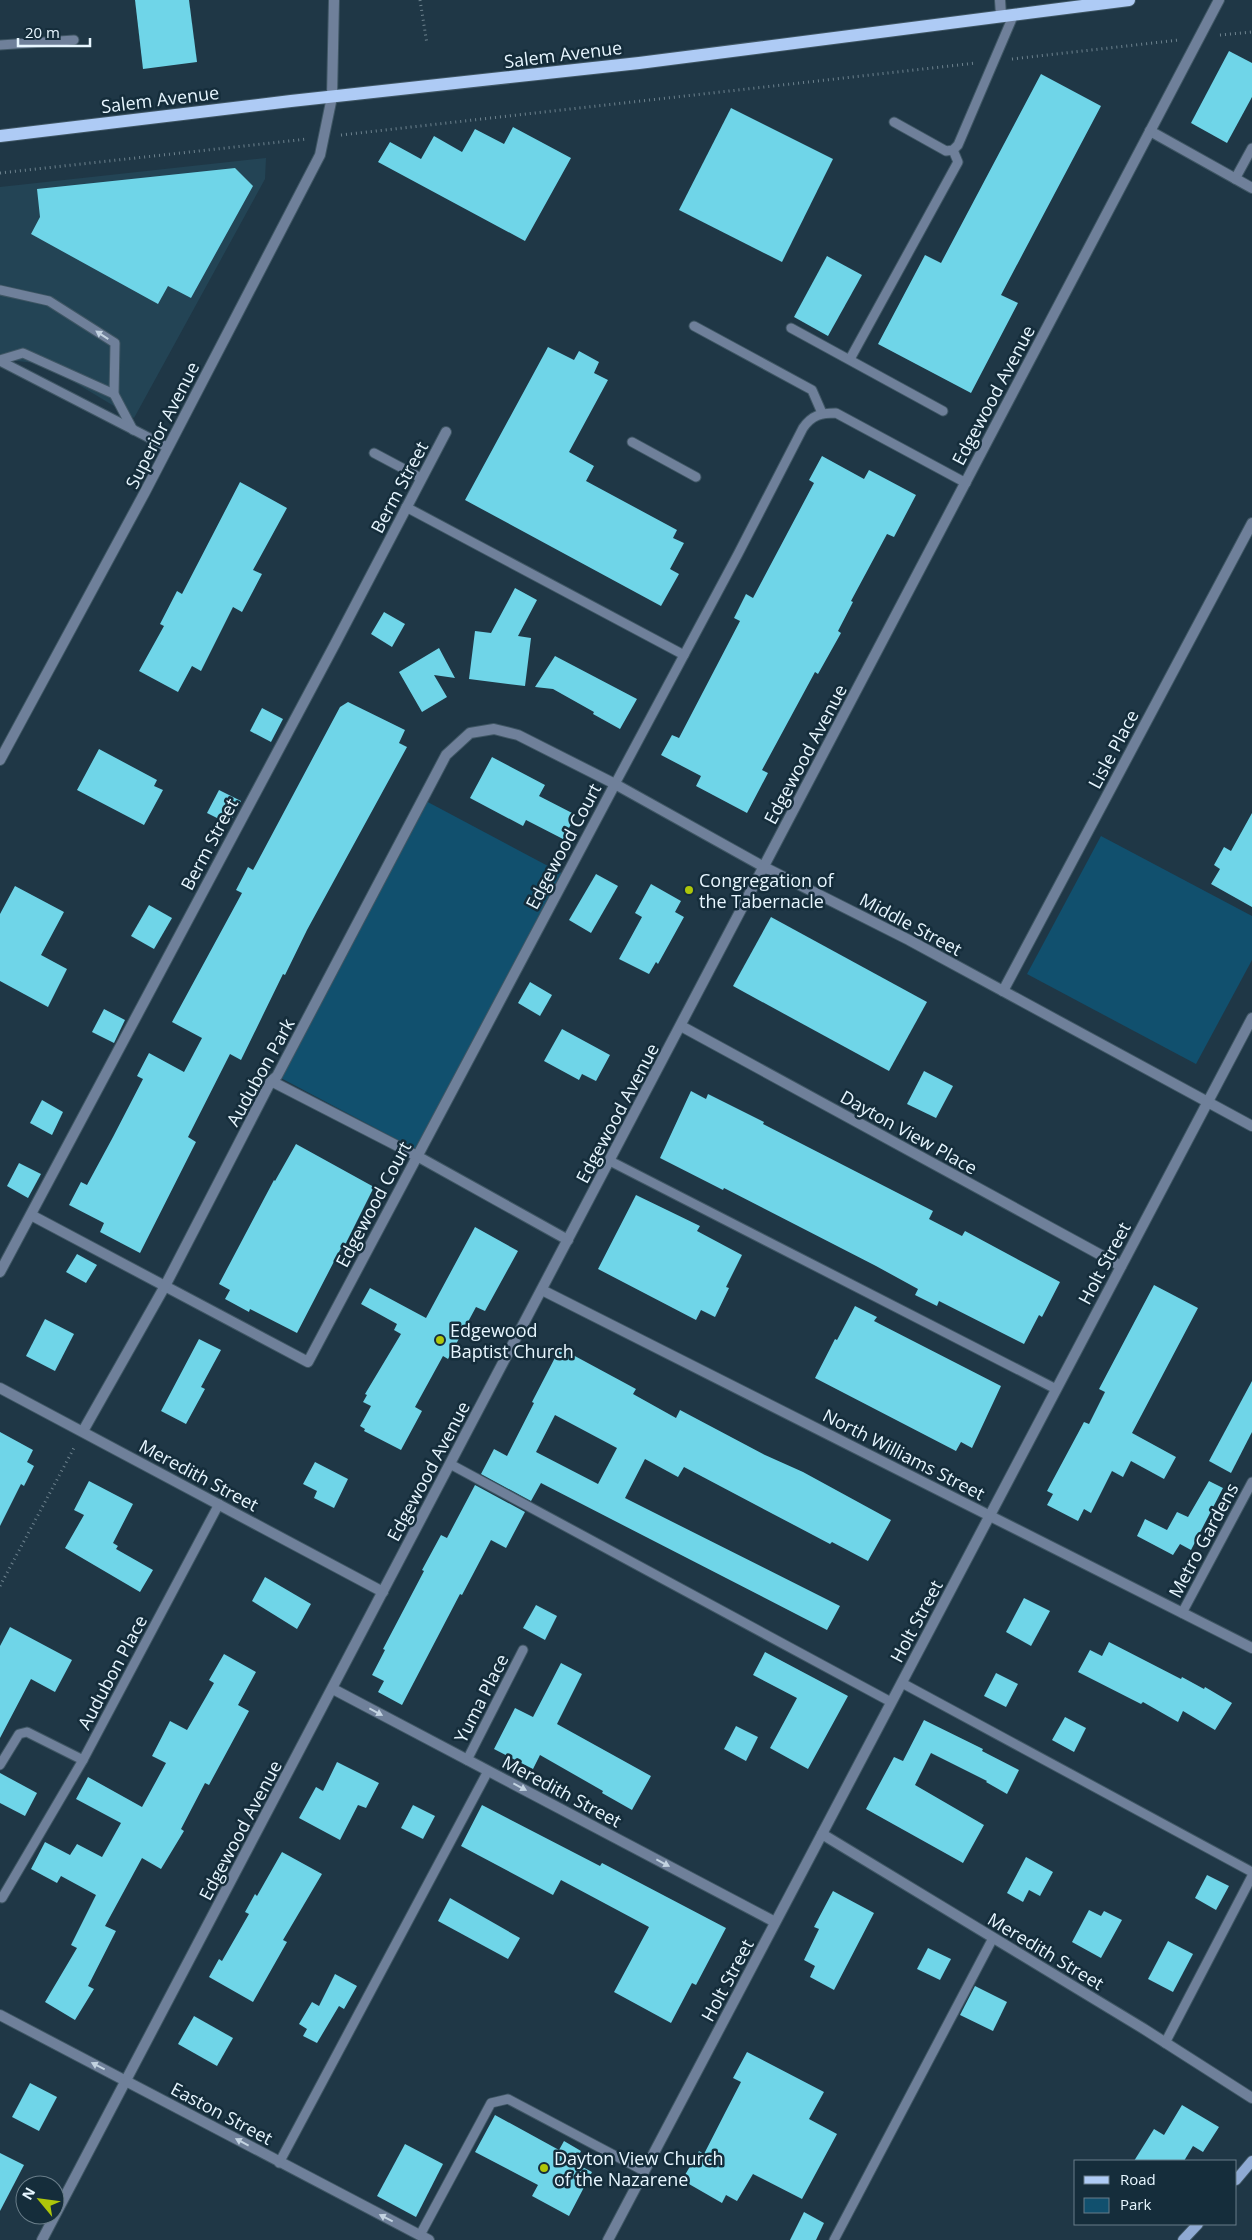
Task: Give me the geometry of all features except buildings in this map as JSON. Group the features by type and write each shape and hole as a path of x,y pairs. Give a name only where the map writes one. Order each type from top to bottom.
{"main road":[{"name":"Salem Avenue","path":"0,136 639,63 1008,14 1129,0"}],"street":[{"name":"Superior Avenue","path":"0,760 145,492 320,155 332,97 334,0"},
{"path":"1000,0 1008,14"},
{"name":"Edgewood Avenue","path":"42,2240 1219,0"},
{"path":"1150,131 1252,188"},
{"name":"Berm Street","path":"0,1272 446,432"},
{"name":"Lisle Place","path":"1003,991 1252,523"},
{"name":"Middle Street","path":"470,733 494,729 518,735 615,784 764,867 910,940 1252,1126"},
{"name":"Audubon Park","path":"83,1431 165,1286 271,1080 277,1076 446,756 470,733"},
{"name":"Edgewood Court","path":"31,1214 308,1362 615,784"},
{"name":"Holt Street","path":"608,2240 1252,1018"},
{"name":"Dayton View Place","path":"681,1026 1121,1266"},
{"path":"271,1080 418,1156 568,1240"},
{"name":"North Williams Street","path":"542,1290 1252,1648"},
{"name":"Meredith Street","path":"0,1388 383,1592"},
{"name":"Meredith Street","path":"333,1689 775,1922"},
{"name":"Meredith Street","path":"822,1834 1252,2098"},
{"name":"Easton Street","path":"0,2015 127,2080 424,2238"},
{"path":"1237,2179 1252,2161"},
{"path":"1183,2240 1197,2225"}],"lane":[{"path":"894,122 946,151 953,150 958,146 994,61 1008,14"},
{"path":"0,46 74,40"},
{"path":"1235,179 1252,148"},
{"path":"850,359 958,162 953,150"},
{"path":"0,290 49,301 115,343 114,394 133,430"},
{"path":"694,326 812,390 822,413"},
{"path":"791,328 943,411"},
{"path":"0,360 23,353 114,394"},
{"path":"0,360 167,447"},
{"path":"615,784 803,428 809,420 822,413 836,413 966,483"},
{"path":"632,442 696,477"},
{"path":"374,453 421,478"},
{"path":"406,507 684,655"},
{"path":"610,1161 1056,1389"},
{"path":"450,1464 891,1702"},
{"name":"Metro Gardens","path":"1182,1613 1252,1482"},
{"name":"Audubon Place","path":"2,1898 83,1760 219,1504"},
{"name":"Yuma Place","path":"468,1760 524,1650"},
{"path":"902,1682 1252,1872"},
{"path":"0,1765 19,1734 27,1732 83,1760"},
{"path":"279,2162 488,1771"},
{"path":"1165,2043 1252,1876"},
{"path":"834,2240 993,1938"},
{"path":"424,2238 490,2103 508,2099 644,2172"}],"path":[{"path":"420,0 427,44"},
{"path":"1214,36 1252,32"},
{"path":"0,173 1185,39"},
{"path":"0,1586 83,1431"}],"shaded area":[{"path":"266,158 265,179 134,418 44,364 0,359 0,187"}],"green space":[{"path":"424,800 563,874 417,1150 277,1076"},
{"path":"1101,836 1252,916 1252,960 1196,1064 1027,974"}],"place":[{"name":"Congregation of the Tabernacle","path":"689,890"},
{"name":"Edgewood Baptist Church","path":"440,1340"},
{"name":"Dayton View Church of the Nazarene","path":"544,2168"}]}
